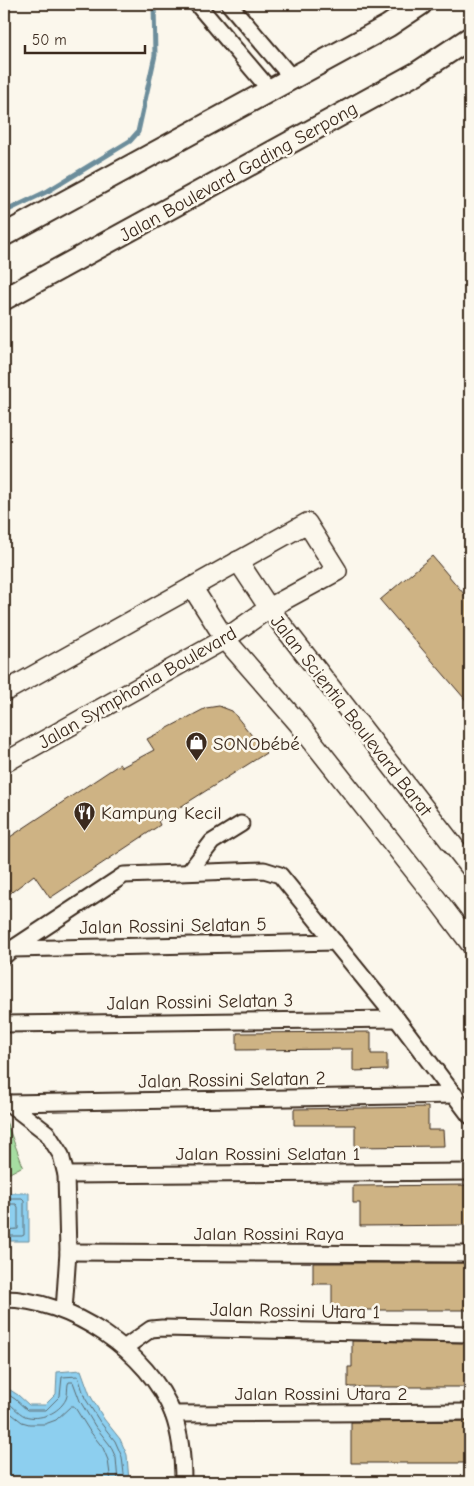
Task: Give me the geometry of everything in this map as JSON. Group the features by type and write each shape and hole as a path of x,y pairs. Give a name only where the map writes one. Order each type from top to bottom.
{"main road":[{"path":"4,235 388,26 421,4"},
{"name":"Jalan Boulevard Gading Serpong","path":"4,299 418,74 470,38"}],"street":[{"path":"197,4 270,90"},
{"path":"229,4 292,78"},
{"name":"Jalan Symphonia Boulevard","path":"4,763 225,639 269,608 337,571 307,523 238,561"},
{"path":"4,692 238,561"},
{"name":"Jalan Scientia Boulevard Barat","path":"238,561 269,608 470,867"},
{"path":"192,587 225,639 298,723 470,943"},
{"path":"189,872 212,842 241,824"},
{"path":"8,952 124,875 264,870 274,872 280,875 397,1019 470,1116"},
{"name":"Jalan Rossini Selatan 5","path":"8,952 335,942"},
{"name":"Jalan Rossini Selatan 3","path":"4,1024 397,1019"},
{"name":"Jalan Rossini Selatan 2","path":"7,1101 454,1095"},
{"path":"7,1101 47,1133 61,1155 66,1175 68,1252 64,1311"},
{"name":"Jalan Rossini Selatan 1","path":"66,1175 470,1172"},
{"name":"Jalan Rossini Raya","path":"68,1252 470,1254"},
{"path":"4,1299 34,1302 64,1311 90,1325 124,1348 158,1384 172,1414 180,1442 183,1482"},
{"name":"Jalan Rossini Utara 1","path":"124,1348 151,1329 162,1328 470,1334"},
{"name":"Jalan Rossini Utara 2","path":"172,1414 470,1412"}],"green space":[{"path":"4,1116 23,1166 4,1176"}],"water":[{"path":"5,1193 29,1193 29,1241 5,1241"},
{"path":"81,1370 90,1395 104,1419 120,1439 127,1455 129,1482 4,1482 4,1386 29,1405 45,1405 56,1394 57,1372"}],"building":[{"path":"432,556 470,601 470,705 380,600"},
{"path":"219,706 232,711 266,753 158,821 160,825 50,898 34,875 4,898 4,841 120,764 122,767 154,750 147,739 206,708"},
{"path":"371,1032 371,1054 387,1054 387,1070 353,1071 353,1049 237,1050 237,1033"},
{"path":"428,1107 428,1130 443,1130 444,1146 355,1147 355,1125 294,1125 294,1109"},
{"path":"470,1185 470,1225 360,1226 360,1203 353,1203 353,1186"},
{"path":"313,1263 470,1263 470,1310 332,1310 332,1284 313,1284"},
{"path":"352,1341 470,1343 470,1387 348,1387 348,1367 352,1367"},
{"path":"470,1421 470,1463 351,1463 351,1422"}],"waterway":[{"path":"4,212 48,191 130,141 138,132 155,55 154,4"}],"place":[{"name":"SONObébé","path":"197,762"},
{"name":"Kampung Kecil","path":"85,831"}]}
